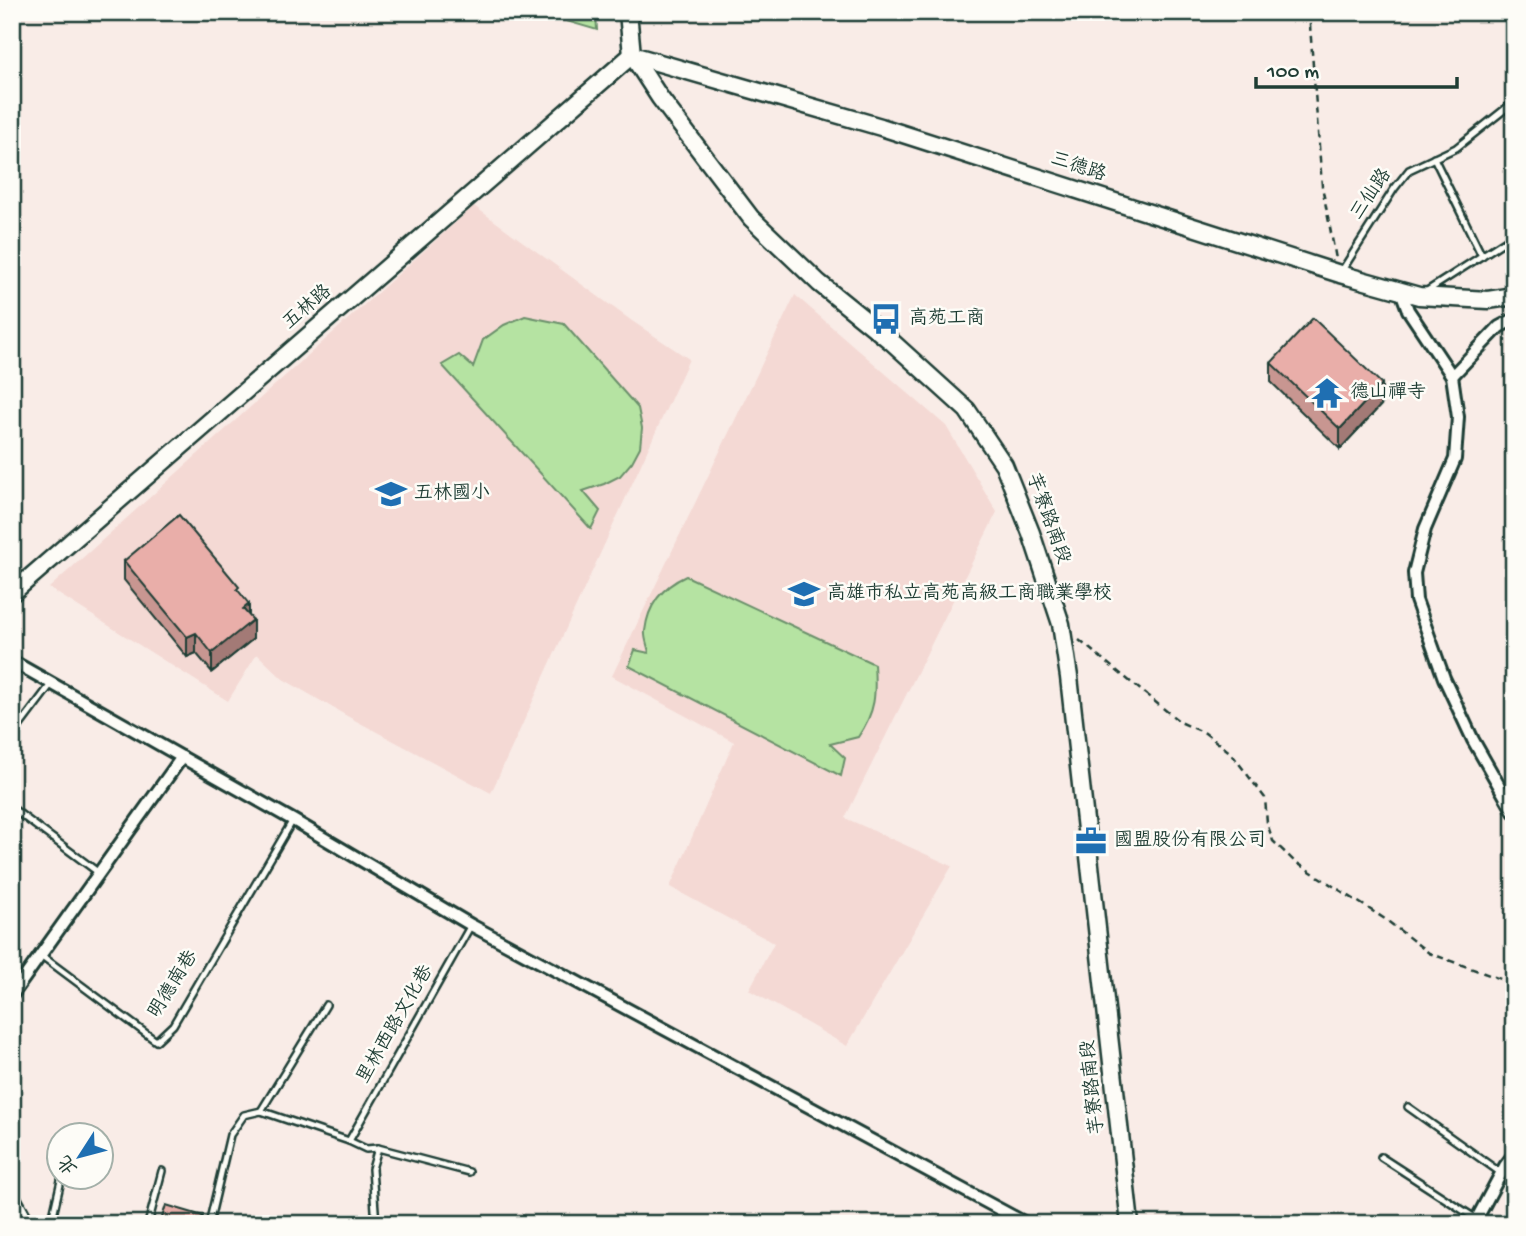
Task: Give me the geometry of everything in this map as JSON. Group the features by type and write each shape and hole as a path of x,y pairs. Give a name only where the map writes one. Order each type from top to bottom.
{"street":[{"path":"628,12 632,55"},
{"name":"三德路","path":"632,55 881,127 1340,274 1419,296 1488,300 1514,296"},
{"name":"五林路","path":"12,593 632,55"},
{"name":"芋寮路南段","path":"632,55 660,99 751,218 819,283 892,342 967,410 1004,465 1031,533 1061,624 1130,1224"},
{"path":"1401,291 1408,310 1452,376 1458,417 1455,459 1425,529 1414,573 1416,600 1444,678 1473,740 1514,812"},
{"path":"1452,376 1499,327 1514,319"},
{"path":"12,661 293,820 471,925 1027,1224"},
{"path":"12,995 182,757"},
{"path":"1476,1222 1514,1154"},
{"path":"12,1199 26,1224"}],"lane":[{"name":"三仙路","path":"1340,274 1394,188 1409,170 1456,148 1514,102"},
{"path":"1434,158 1482,256"},
{"path":"1419,296 1514,235"},
{"path":"12,736 52,683"},
{"path":"12,808 99,873"},
{"name":"明德南巷","path":"40,954 156,1041 173,1025 293,820"},
{"name":"里林西路文化巷","path":"349,1141 471,925"},
{"path":"261,1111 326,1005"},
{"path":"1408,1107 1501,1173"},
{"path":"209,1224 230,1135 244,1115 261,1111 366,1149 378,1148 469,1172"},
{"path":"376,1224 372,1169 378,1148"},
{"path":"1381,1157 1476,1222"},
{"path":"148,1224 162,1171"},
{"path":"51,1224 59,1190"}],"path":[{"path":"1309,12 1322,186 1340,274"},
{"path":"1061,624 1180,722 1205,733 1231,752 1265,798 1267,823 1273,841 1294,861 1385,919 1429,953 1514,984"}],"shaded area":[{"name":"五林國小","path":"474,206 689,359 491,793 283,679 257,654 228,701 49,588"},
{"name":"高雄市私立高苑高級工商職業學校","path":"795,295 946,426 997,512 845,818 952,866 847,1046 749,990 774,943 670,887 734,742 612,676"}],"green space":[{"path":"536,12 596,12 597,30"},
{"path":"525,316 564,324 638,408 642,428 640,447 632,462 620,476 583,491 600,511 591,529 442,365 459,355 473,367 483,340 504,325"},
{"path":"686,576 874,664 874,702 864,728 858,737 830,744 845,758 841,776 629,666 635,650 649,653 645,631 653,605 663,591"}],"building":[{"name":"德山禪寺","path":"1313,318 1382,384 1340,429 1271,363"},
{"path":"179,515 239,587 237,589 249,604 243,609 253,620 212,653 196,633 187,637 124,561"},
{"path":"166,1205 203,1216 200,1224 160,1224"}],"place":[{"name":"高苑工商","path":"886,319"},
{"name":"德山禪寺","path":"1327,393"},
{"name":"五林國小","path":"391,494"},
{"name":"高雄市私立高苑高級工商職業學校","path":"804,594"},
{"name":"國盟股份有限公司","path":"1091,841"}]}
